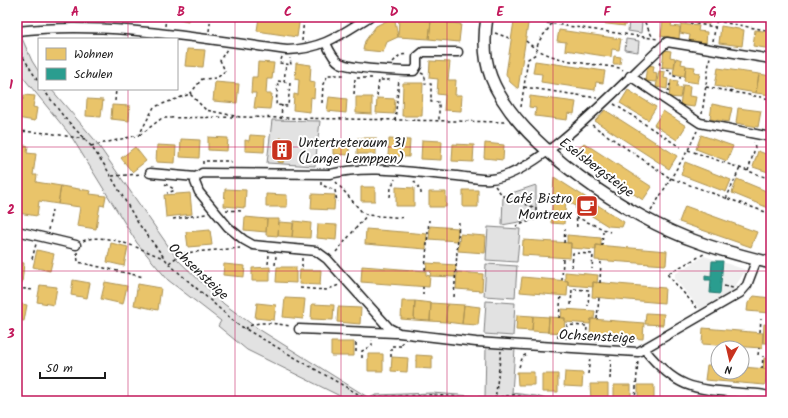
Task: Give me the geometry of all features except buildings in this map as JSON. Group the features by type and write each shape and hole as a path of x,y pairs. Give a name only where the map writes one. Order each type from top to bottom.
{"street":[{"path":"17,31 41,28 87,28 208,39 287,50 300,50 310,49 326,43 369,17"},
{"name":"Eselsbergsteige","path":"487,17 485,29 485,50 490,77 502,101 519,122 548,150 585,181 622,206 661,226 697,242 771,263"},
{"path":"150,174 330,174 348,169 490,179 521,170 548,150 584,120 667,42 771,59"},
{"path":"326,43 336,60 345,65 391,70 414,71 419,54 428,51 458,52"},
{"path":"630,76 700,123 771,137"},
{"name":"Ochsensteige","path":"199,175 195,182 199,192 237,235 253,245 316,251 321,254 334,265 381,321 393,332 401,334"},
{"path":"17,231 76,245"},
{"name":"Ochsensteige","path":"299,329 401,334 632,352 644,350 740,293 747,285 757,259"},
{"path":"644,350 666,373 676,380 696,389 771,397"}],"path":[{"path":"208,39 211,17"},
{"path":"300,50 304,17"},
{"path":"534,17 533,21 653,38 667,42"},
{"path":"91,146 139,135 162,118 240,117 281,119 519,122 528,59 536,54 537,42 552,23 554,17"},
{"path":"642,17 653,38"},
{"path":"672,20 715,27"},
{"path":"716,21 771,31"},
{"path":"485,29 512,39"},
{"path":"526,41 536,50 555,57 620,68 630,76"},
{"path":"139,135 154,107 190,94 202,79 217,78 225,71 220,60 231,42"},
{"path":"17,47 38,81"},
{"path":"656,52 661,68 672,70 671,75 681,78"},
{"path":"377,96 379,80 390,80 393,61 400,54 419,54"},
{"path":"280,63 291,65 290,58 287,56"},
{"path":"284,82 286,64"},
{"path":"322,103 323,84 328,75 344,75 345,65"},
{"path":"354,94 355,78 374,79 375,68"},
{"path":"395,121 398,83 402,70"},
{"path":"425,74 425,84 431,84 431,102 439,102 439,121"},
{"path":"278,81 290,83 288,106 282,105 276,105 278,81"},
{"path":"524,87 594,98"},
{"path":"706,87 771,98"},
{"name":"Ochsensteige","path":"44,90 64,117 91,146 111,176 138,223 168,264 237,324 370,401"},
{"path":"115,101 116,90"},
{"path":"190,94 206,110 240,117"},
{"path":"606,100 680,147"},
{"path":"281,119 282,105"},
{"path":"584,120 670,178 771,214"},
{"path":"17,131 48,133 85,139"},
{"path":"748,171 755,148 755,142 752,139"},
{"path":"688,150 771,180"},
{"path":"199,175 203,161 215,160 230,161 241,173"},
{"path":"726,199 740,168"},
{"path":"111,176 150,174"},
{"path":"333,177 362,212 367,215 405,218"},
{"path":"490,179 503,196 536,208 536,219 516,226"},
{"path":"390,197 391,188 395,180"},
{"path":"414,182 421,192 421,197"},
{"path":"165,184 174,188 174,191 167,193"},
{"path":"321,185 335,190 337,202"},
{"path":"576,206 577,230"},
{"path":"46,238 52,210"},
{"path":"173,219 215,211 241,211"},
{"path":"336,252 367,215"},
{"path":"576,217 610,232"},
{"path":"425,270 429,220"},
{"path":"454,297 459,222"},
{"path":"564,243 565,229"},
{"path":"602,246 603,232"},
{"path":"32,260 37,236"},
{"path":"76,245 90,238 118,242 131,244 163,258"},
{"path":"168,264 181,254 253,245"},
{"path":"703,314 667,274 716,248"},
{"path":"572,268 573,253 593,254 592,269"},
{"path":"268,264 269,257"},
{"path":"275,265 276,257"},
{"path":"562,280 563,258"},
{"path":"302,260 302,267"},
{"path":"600,283 601,260"},
{"path":"78,262 144,277"},
{"path":"300,288 326,290 337,286"},
{"path":"422,295 423,287"},
{"path":"17,288 33,290"},
{"path":"571,305 572,289 589,290 588,306"},
{"path":"560,318 561,295"},
{"path":"597,319 599,298"},
{"path":"760,319 760,332"},
{"path":"245,329 250,324 258,323 299,329"},
{"path":"565,347 567,325 587,326 585,348"},
{"path":"391,357 392,346 402,346 401,334"},
{"path":"356,340 356,352"},
{"path":"362,358 362,351 372,346 372,341"},
{"path":"495,401 502,343"},
{"path":"758,355 759,348"},
{"path":"518,366 523,356 528,354"},
{"path":"762,369 763,356"},
{"path":"588,374 590,358"},
{"path":"610,361 610,379"},
{"path":"635,401 637,364"},
{"path":"370,401 376,397 431,395 485,399 514,395 545,401"}],"shaded area":[{"path":"629,20 642,22 641,33 628,31"},
{"path":"17,27 32,61 38,70 38,90 52,90 94,139 178,260 224,304 257,328 369,398 376,395 432,393 485,397 486,347 515,349 512,393 536,396 552,401 350,401 247,350 218,326 221,321 168,280 137,243 71,136 22,76 17,67"},
{"path":"626,39 639,41 638,52 625,50"},
{"path":"272,120 320,121 315,166 267,163"},
{"path":"536,185 536,219 502,225 503,196"},
{"path":"488,227 520,229 517,262 486,260"},
{"path":"704,256 746,270 732,291 700,309 675,279 675,274"},
{"path":"486,264 517,266 515,298 484,296"},
{"path":"486,301 515,303 513,336 484,334"}],"place":[{"name":"Untertreteraum 31 (Lange Lemppen)","path":"282,150"},
{"name":"Café Bistro Montreux","path":"587,206"}]}
